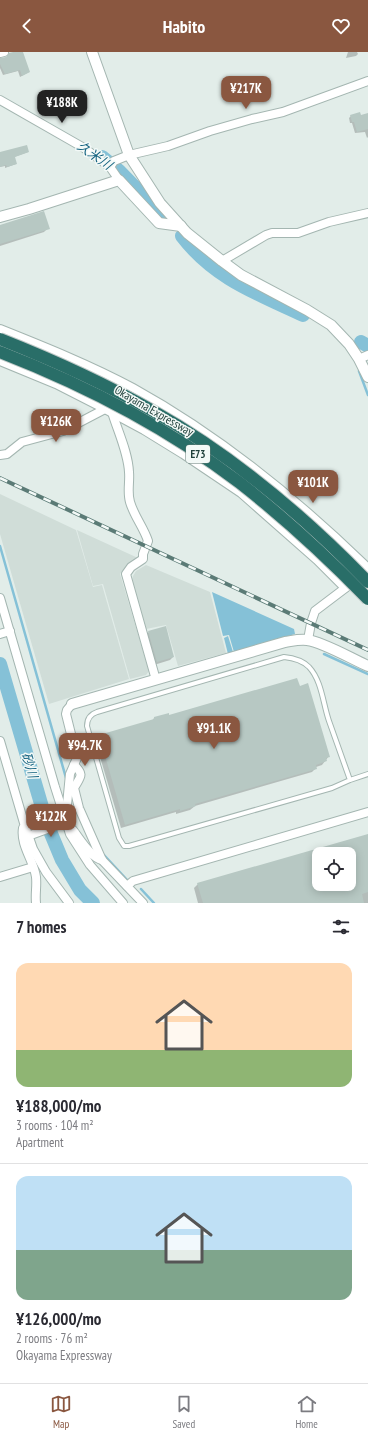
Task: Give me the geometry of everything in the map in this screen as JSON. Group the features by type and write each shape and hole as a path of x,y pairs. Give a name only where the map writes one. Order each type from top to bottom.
{"highway":[{"name":"Okayama Expressway","path":"0,339 44,356 96,381 154,412 203,443 247,474 293,511 345,558 368,582"},
{"name":"Okayama Expressway","path":"0,352 40,367 92,392 148,422 197,452 240,483 286,521 337,567 368,599"}],"street":[{"path":"0,53 4,52"},
{"path":"92,52 129,155 160,203 180,226 204,248 241,275 307,310 331,325 364,357 368,377"},
{"path":"112,165 129,155 168,146 210,131 283,112 368,81"},
{"path":"0,100 112,165 120,180 159,223 180,226"},
{"path":"0,217 120,180"},
{"path":"222,261 272,233 298,233 330,222 368,213"},
{"path":"0,329 54,350 132,388 190,423 242,458 278,487 341,542 368,568"},
{"path":"0,361 56,384 144,430 241,493 311,555 344,588"},
{"path":"0,455 7,454 22,442 63,431 109,411"},
{"path":"109,411 126,454 129,472 128,495 133,511 148,541 143,554 143,559 131,567 126,574 156,680"},
{"path":"308,640 311,624 316,611 344,588 368,572"},
{"path":"0,598 6,632 66,824 79,849 90,865 123,903"},
{"path":"66,824 70,774 77,758 66,714 67,710 72,704 285,642 298,640 308,640 318,643 368,666"},
{"path":"0,741 33,850 46,872 70,903"},
{"path":"74,765 81,771 82,774 74,788 79,808 102,860"},
{"path":"129,884 133,881 368,812"},
{"path":"24,823 22,833 36,876 36,903"},
{"path":"30,836 66,824"},
{"path":"66,824 72,829 93,856 102,860 129,884 143,903"},
{"path":"0,877 33,867"}],"lane":[{"path":"350,780 316,676 308,666 299,660 292,658 284,657 93,713 87,722 119,838 124,846 129,846 332,788 368,774"}],"shaded area":[{"path":"0,494 76,530 93,587 102,585 129,679 49,704 0,534"},
{"path":"77,530 138,558 120,574 149,671 146,675 130,679 103,584 93,586"},
{"path":"146,565 210,592 226,653 178,666 166,625 146,629 132,581 136,571"}],"water":[{"path":"212,592 294,629 295,634 234,652 229,635 223,636"},
{"path":"228,636 233,652 228,654 224,638"}],"building":[{"path":"23,52 30,72 22,76 20,70 5,74 0,64 0,58 6,57 9,53"},
{"path":"360,112 361,115 368,113 368,129 357,132 350,115"},
{"path":"27,145 29,152 15,157 17,164 7,167 6,165 0,167 0,152"},
{"path":"44,211 50,229 0,244 0,225"},
{"path":"166,626 174,657 157,662 148,631"},
{"path":"297,678 300,686 308,683 330,757 326,758 327,761 316,765 317,769 195,804 196,806 180,811 180,809 125,825 99,735 154,719 154,717 169,713 169,715"},
{"path":"368,834 368,892 362,894 364,903 203,903 197,883 312,850 312,891 356,891 356,847 323,847"}],"waterway":[{"name":"久米川","path":"102,157 119,171 160,213"},
{"name":"久米川","path":"182,236 194,251 222,274 252,291 303,315"},
{"name":"久米川","path":"361,342 368,346"},
{"path":"359,371 368,395"},
{"path":"0,546 66,778"},
{"path":"324,654 368,674"},
{"name":"砂川","path":"0,664 47,824 62,860 80,890 93,903"},
{"path":"104,855 129,882"},
{"path":"141,889 154,903"}],"railway":[{"path":"0,478 368,650"}]}
